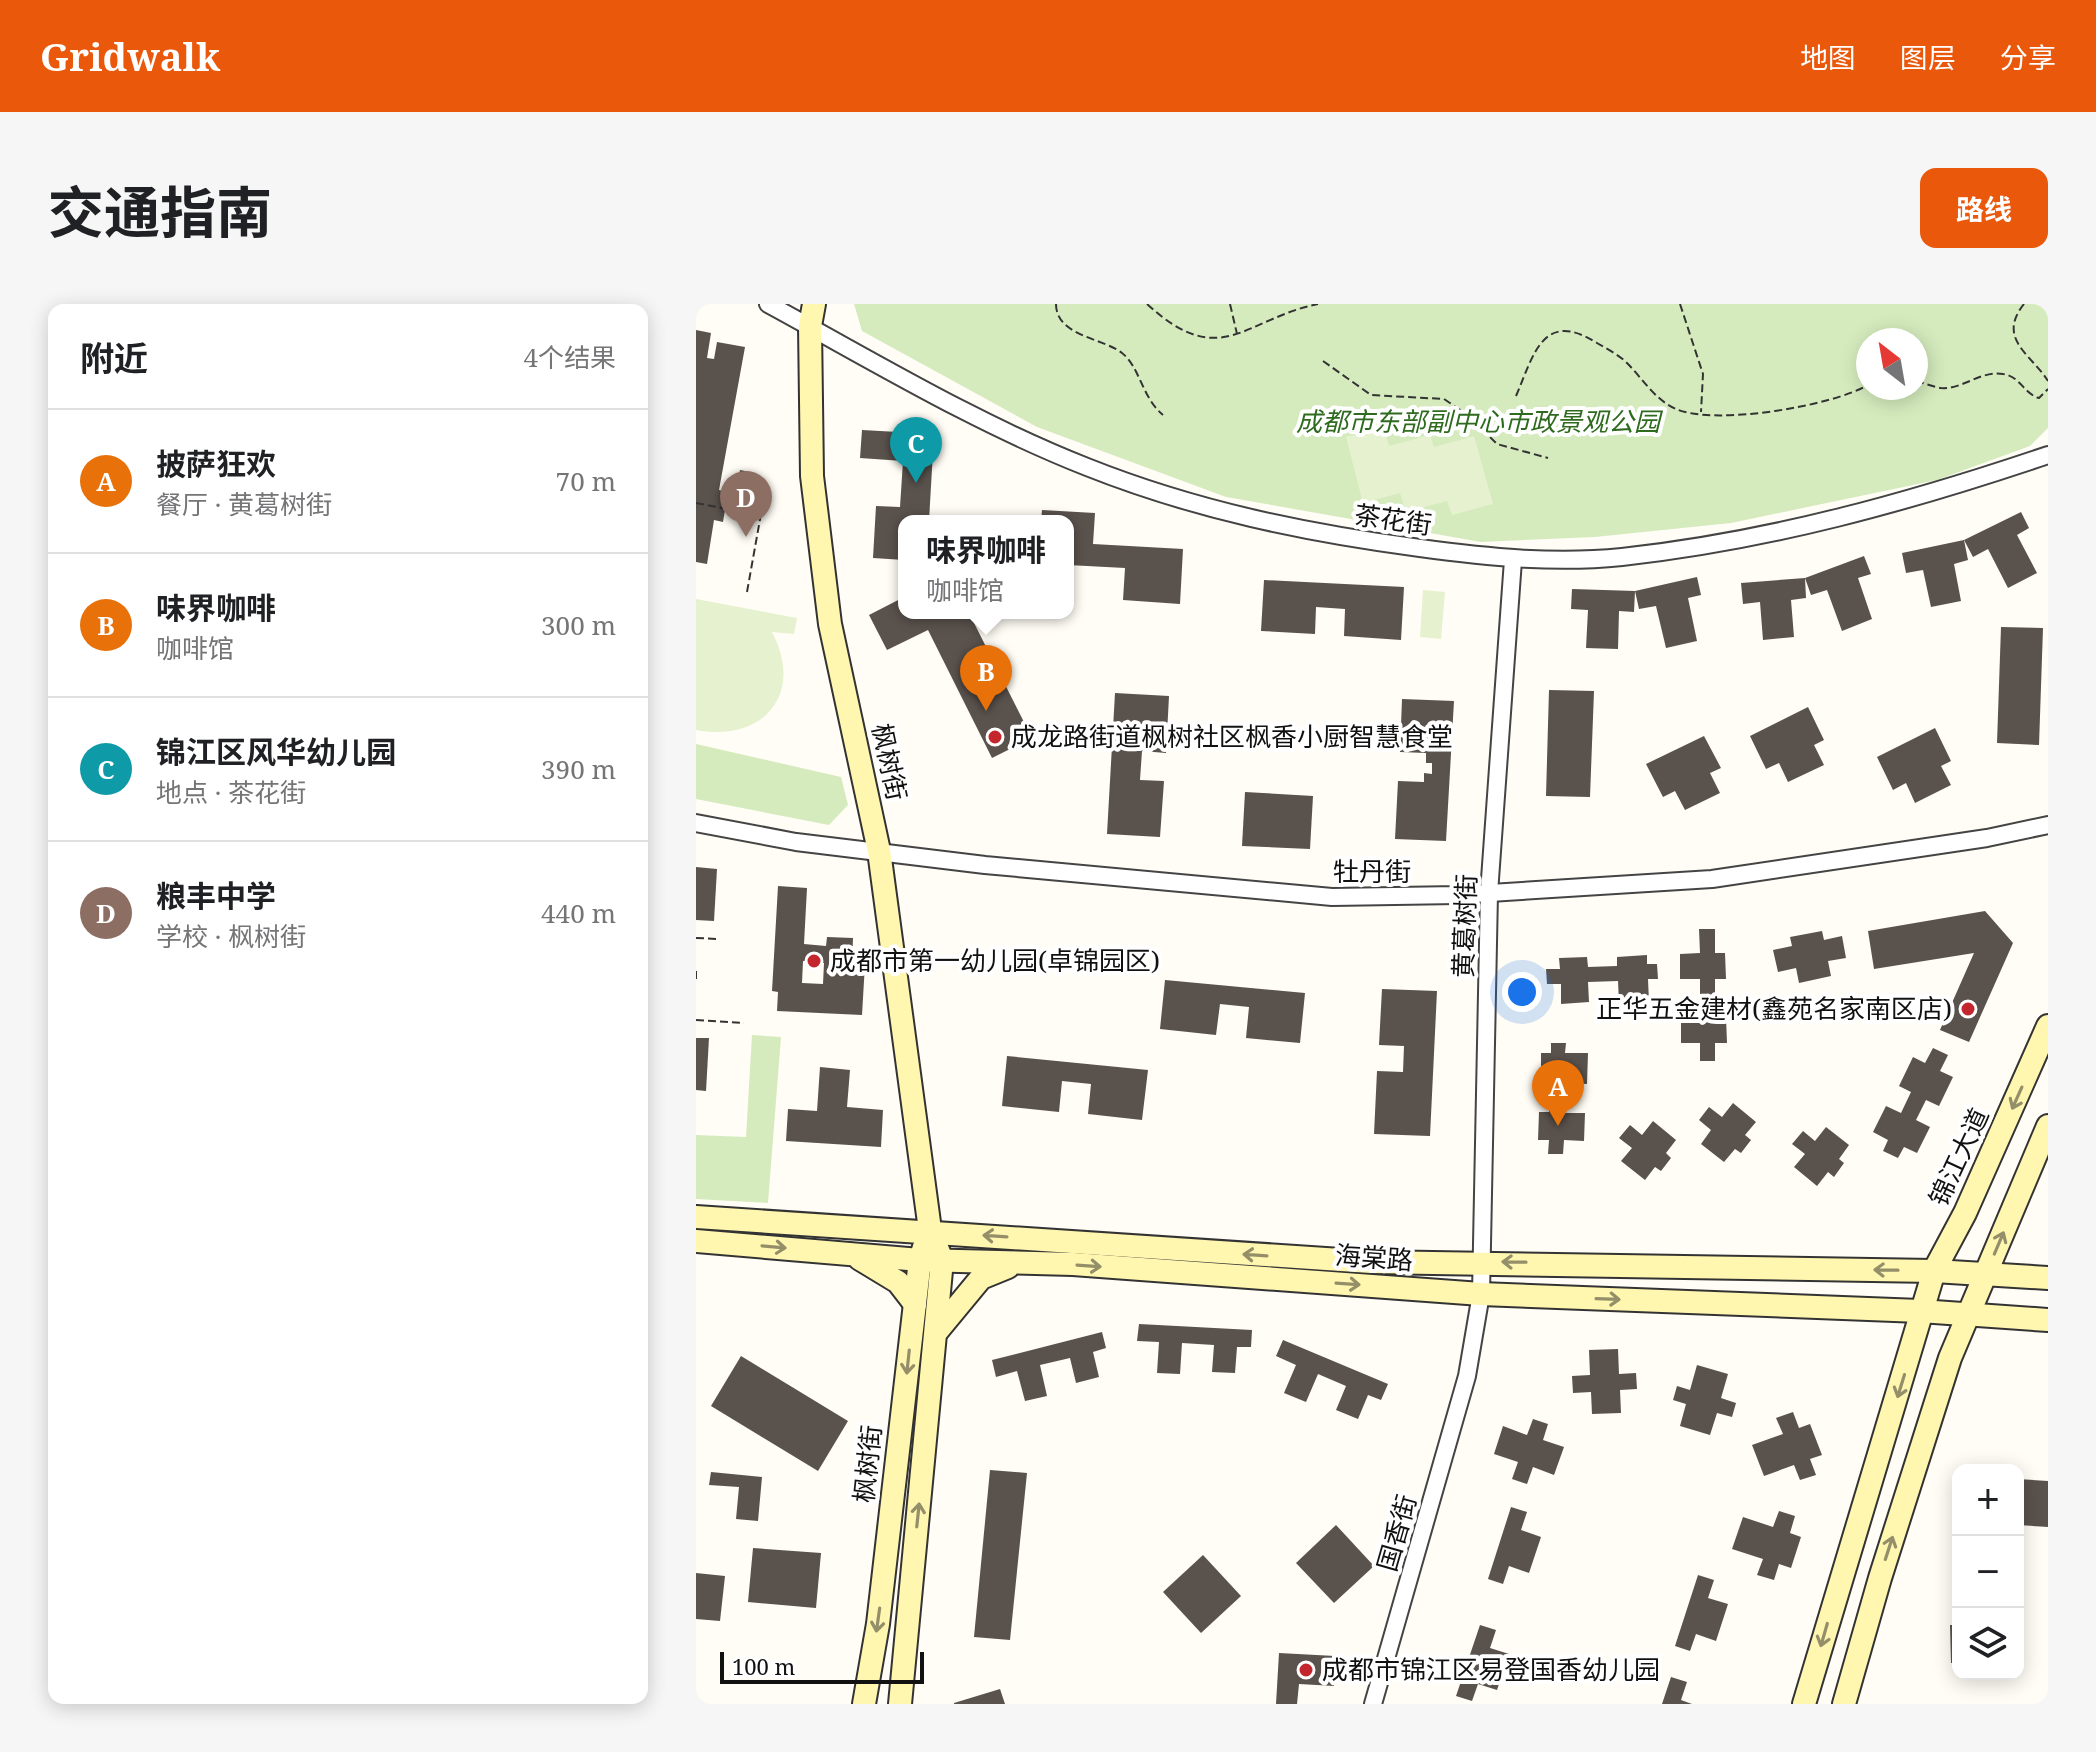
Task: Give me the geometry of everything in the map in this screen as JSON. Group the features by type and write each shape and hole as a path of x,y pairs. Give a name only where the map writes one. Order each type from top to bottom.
{"main road":[{"name":"枫树街","path":"814,304 810,326 812,476 830,624 879,851 925,1170 937,1331 900,1704"},
{"name":"锦江大道","path":"1804,1704 1842,1567 1916,1337 1920,1311 1934,1271 1965,1213 2048,1026"},
{"path":"1844,1704 1880,1578 1966,1314 2048,1126"},
{"name":"海棠路","path":"696,1217 930,1230 1371,1262 1480,1261 1934,1271 2048,1278"},
{"name":"海棠路","path":"696,1241 931,1260 1031,1263 1481,1294 1920,1311 2048,1320"},
{"path":"852,1254 898,1282 915,1304"},
{"name":"枫树街","path":"864,1704 878,1624 915,1304 931,1260"},
{"path":"937,1331 981,1278 993,1271 1031,1263"}],"street":[{"name":"茶花街","path":"768,304 919,390 1083,465 1143,488 1298,530 1513,560 1621,557 1807,528 1923,497 2048,455"},
{"name":"黄葛树街","path":"1481,1294 1489,893 1513,560"},
{"name":"牡丹街","path":"696,823 796,842 985,865 1332,897 1489,893 1712,879 1987,838 2048,825"},
{"name":"国香街","path":"1373,1704 1467,1376 1481,1294"}],"path":[{"path":"1056,304 1064,324 1125,355 1151,405 1163,415"},
{"path":"1147,304 1172,327 1208,338 1238,335 1318,304"},
{"path":"1230,304 1238,335"},
{"path":"1680,304 1703,374 1701,413"},
{"path":"2024,304 2016,314 2014,330 2019,346 2048,381"},
{"path":"1516,396 1539,342 1555,331 1571,329 1625,361 1655,395 1677,410 1701,413 1759,412 1822,404 1856,392"},
{"path":"1323,361 1371,395 1444,399 1456,405 1497,444 1548,458"},
{"path":"1928,385 1943,389 1980,375 2002,373 2019,380 2031,396 2039,398 2048,389"},
{"path":"747,592 764,497"},
{"path":"696,503 761,516"},
{"path":"696,938 718,939"},
{"path":"696,971 696,983"},
{"path":"696,1020 744,1023"}],"green space":[{"name":"成都市东部副中心市政景观公园","path":"854,304 2048,304 2048,428 2030,446 1937,480 1731,523 1595,537 1481,542 1226,497 1037,427 862,331"},
{"path":"1384,427 1389,446 1430,435 1434,447 1474,436 1493,504 1452,515 1447,501 1406,512 1400,493 1363,503 1346,437"},
{"path":"1423,590 1445,592 1441,639 1420,637"},
{"path":"696,599 797,618 794,634 772,632 781,655 783,675 780,694 772,709 758,721 741,729 720,732 696,730"},
{"path":"696,744 841,777 848,805 829,825 696,799"},
{"path":"752,1035 781,1037 768,1203 696,1199 696,1135 746,1137"}],"building":[{"path":"696,330 711,333 707,358 714,359 717,342 745,347 719,490 728,492 723,522 714,520 707,564 696,562"},
{"path":"862,430 934,434 929,515 898,515 898,560 873,558 876,506 900,507 903,461 860,458"},
{"path":"740,470 755,473 753,487 737,484"},
{"path":"1042,510 1095,513 1093,544 1183,549 1180,604 1123,600 1125,568 1074,565 1074,515 1042,515"},
{"path":"2021,512 2029,528 2017,535 2037,573 2008,588 1988,549 1973,557 1964,540"},
{"path":"1964,540 1968,560 1954,564 1961,601 1931,607 1923,570 1906,573 1902,553"},
{"path":"1864,556 1871,574 1858,578 1872,619 1842,631 1827,590 1811,595 1805,578"},
{"path":"1697,577 1701,595 1688,598 1697,641 1666,648 1656,606 1639,609 1635,591"},
{"path":"1805,578 1806,598 1791,600 1794,637 1763,640 1760,602 1743,604 1741,583"},
{"path":"1264,580 1404,587 1401,640 1344,636 1345,609 1316,607 1315,634 1261,631"},
{"path":"1572,589 1635,591 1634,612 1619,611 1618,649 1586,648 1588,610 1571,609"},
{"path":"898,600 898,619 972,619 1032,738 992,758 928,630 887,650 869,615"},
{"path":"2001,627 2043,628 2039,745 1997,743"},
{"path":"1549,690 1594,691 1590,797 1546,796"},
{"path":"1115,693 1169,696 1166,753 1142,751 1140,780 1164,781 1160,837 1107,834"},
{"path":"1402,699 1454,701 1446,841 1395,839 1398,781 1424,782 1424,773 1432,774 1432,763 1426,763 1426,753 1400,752"},
{"path":"1808,707 1824,740 1814,745 1824,765 1788,782 1779,763 1766,769 1750,736"},
{"path":"1935,728 1951,761 1941,766 1951,785 1915,803 1906,783 1893,790 1877,757"},
{"path":"1704,736 1721,768 1710,773 1720,793 1685,810 1675,791 1663,797 1646,764"},
{"path":"1245,792 1313,796 1310,849 1242,846"},
{"path":"696,867 717,869 714,921 696,920"},
{"path":"778,886 807,888 804,944 826,946 827,937 853,938 852,964 865,964 862,1015 777,1011 778,992 772,991","holes":["803,961 824,963 823,984 802,983"]},
{"path":"1985,911 2013,943 1969,1042 1940,1030 1974,953 1874,969 1868,931"},
{"path":"1699,929 1715,929 1715,953 1725,953 1726,979 1715,979 1715,1017 1726,1017 1727,1043 1715,1043 1715,1061 1700,1061 1700,1043 1681,1043 1681,1018 1700,1017 1700,979 1680,979 1680,954 1700,953"},
{"path":"1822,931 1824,940 1842,936 1846,958 1828,961 1831,976 1799,983 1796,968 1778,972 1773,950 1792,946 1790,937"},
{"path":"1647,955 1647,964 1657,964 1658,979 1648,979 1649,1002 1619,1003 1618,981 1588,982 1589,1002 1561,1004 1561,984 1547,984 1546,969 1560,969 1559,958 1587,957 1588,967 1617,966 1617,957"},
{"path":"1165,980 1305,993 1300,1043 1246,1038 1249,1007 1220,1004 1216,1035 1160,1029"},
{"path":"1382,989 1437,991 1430,1136 1374,1134 1377,1071 1403,1072 1404,1046 1379,1045"},
{"path":"696,1038 709,1038 706,1091 696,1090"},
{"path":"1551,1043 1566,1043 1565,1053 1588,1053 1587,1084 1565,1083 1564,1113 1585,1113 1584,1141 1564,1140 1563,1154 1548,1154 1549,1140 1538,1140 1539,1112 1549,1112 1550,1083 1541,1083 1541,1053 1551,1053"},
{"path":"1933,1048 1948,1055 1940,1071 1953,1077 1939,1106 1926,1100 1916,1120 1930,1127 1917,1153 1904,1147 1898,1158 1883,1151 1888,1140 1873,1132 1886,1106 1901,1113 1911,1092 1899,1086 1913,1057 1925,1063"},
{"path":"1007,1056 1148,1070 1142,1120 1088,1114 1091,1084 1062,1081 1059,1112 1002,1106"},
{"path":"820,1067 850,1070 847,1107 883,1110 881,1147 786,1141 788,1109 817,1111"},
{"path":"1733,1103 1756,1122 1745,1135 1751,1140 1741,1153 1735,1149 1724,1162 1701,1144 1711,1130 1699,1120 1709,1107 1722,1117"},
{"path":"1653,1121 1676,1140 1666,1153 1671,1158 1661,1171 1655,1167 1645,1180 1621,1161 1632,1148 1619,1138 1630,1125 1642,1135"},
{"path":"1826,1127 1849,1145 1839,1159 1844,1163 1834,1177 1828,1172 1817,1186 1794,1167 1805,1154 1792,1144 1803,1131 1815,1141"},
{"path":"1139,1324 1252,1330 1251,1347 1237,1347 1235,1373 1212,1372 1214,1345 1182,1343 1180,1374 1157,1373 1159,1342 1137,1341"},
{"path":"1102,1332 1106,1348 1093,1352 1099,1377 1076,1383 1070,1358 1040,1365 1047,1396 1025,1401 1017,1371 996,1377 992,1360"},
{"path":"1283,1340 1388,1384 1381,1400 1368,1395 1358,1419 1336,1410 1346,1386 1318,1374 1306,1402 1284,1393 1296,1365 1276,1356"},
{"path":"1618,1349 1619,1374 1636,1373 1637,1389 1620,1390 1621,1413 1592,1414 1591,1392 1573,1393 1572,1376 1590,1375 1589,1350"},
{"path":"741,1356 848,1421 818,1471 711,1406"},
{"path":"1697,1365 1728,1374 1721,1398 1736,1403 1732,1417 1717,1413 1710,1435 1680,1426 1686,1404 1673,1400 1677,1386 1690,1390"},
{"path":"1793,1412 1799,1428 1810,1424 1822,1455 1810,1459 1816,1475 1800,1480 1794,1465 1764,1476 1752,1445 1783,1434 1776,1418"},
{"path":"1533,1419 1548,1424 1543,1440 1564,1447 1554,1475 1533,1467 1527,1484 1512,1479 1518,1462 1494,1454 1503,1426 1527,1435"},
{"path":"990,1470 1027,1473 1010,1640 974,1637"},
{"path":"711,1472 762,1477 758,1521 736,1519 739,1487 709,1485"},
{"path":"2024,1479 2048,1481 2048,1527 2024,1525"},
{"path":"1511,1507 1527,1512 1521,1530 1541,1537 1529,1573 1509,1566 1503,1584 1488,1579"},
{"path":"1779,1511 1795,1516 1790,1533 1801,1537 1791,1568 1779,1564 1774,1580 1757,1575 1763,1559 1732,1549 1743,1517 1773,1527"},
{"path":"1336,1525 1374,1566 1334,1603 1296,1563"},
{"path":"753,1548 821,1553 816,1608 748,1602"},
{"path":"1203,1555 1241,1596 1201,1633 1163,1592"},
{"path":"696,1573 725,1576 720,1621 696,1619"},
{"path":"1698,1575 1714,1580 1708,1598 1728,1604 1716,1641 1696,1634 1690,1651 1675,1646"},
{"path":"1480,1625 1496,1630 1490,1648 1509,1654 1497,1690 1478,1684 1472,1701 1456,1696"},
{"path":"1950,1625 1952,1625 1952,1663"},
{"name":"成都市锦江区易登国香幼儿园","path":"1279,1653 1335,1656 1334,1686 1299,1684 1297,1704 1276,1704"},
{"path":"1671,1677 1687,1682 1681,1700 1692,1704 1662,1704"},
{"path":"1000,1689 1005,1704 954,1704 954,1703"}],"place":[{"name":"锦江区风华幼儿园","path":"916,483"},
{"name":"粮丰中学","path":"746,537"},
{"name":"味界咖啡","path":"986,711"},
{"name":"成龙路街道枫树社区枫香小厨智慧食堂","path":"995,737"},
{"name":"成都市第一幼儿园(卓锦园区)","path":"814,961"},
{"name":"正华五金建材(鑫苑名家南区店)","path":"1968,1009"},
{"name":"披萨狂欢","path":"1558,1126"},
{"name":"成都市锦江区易登国香幼儿园","path":"1306,1670"}]}
